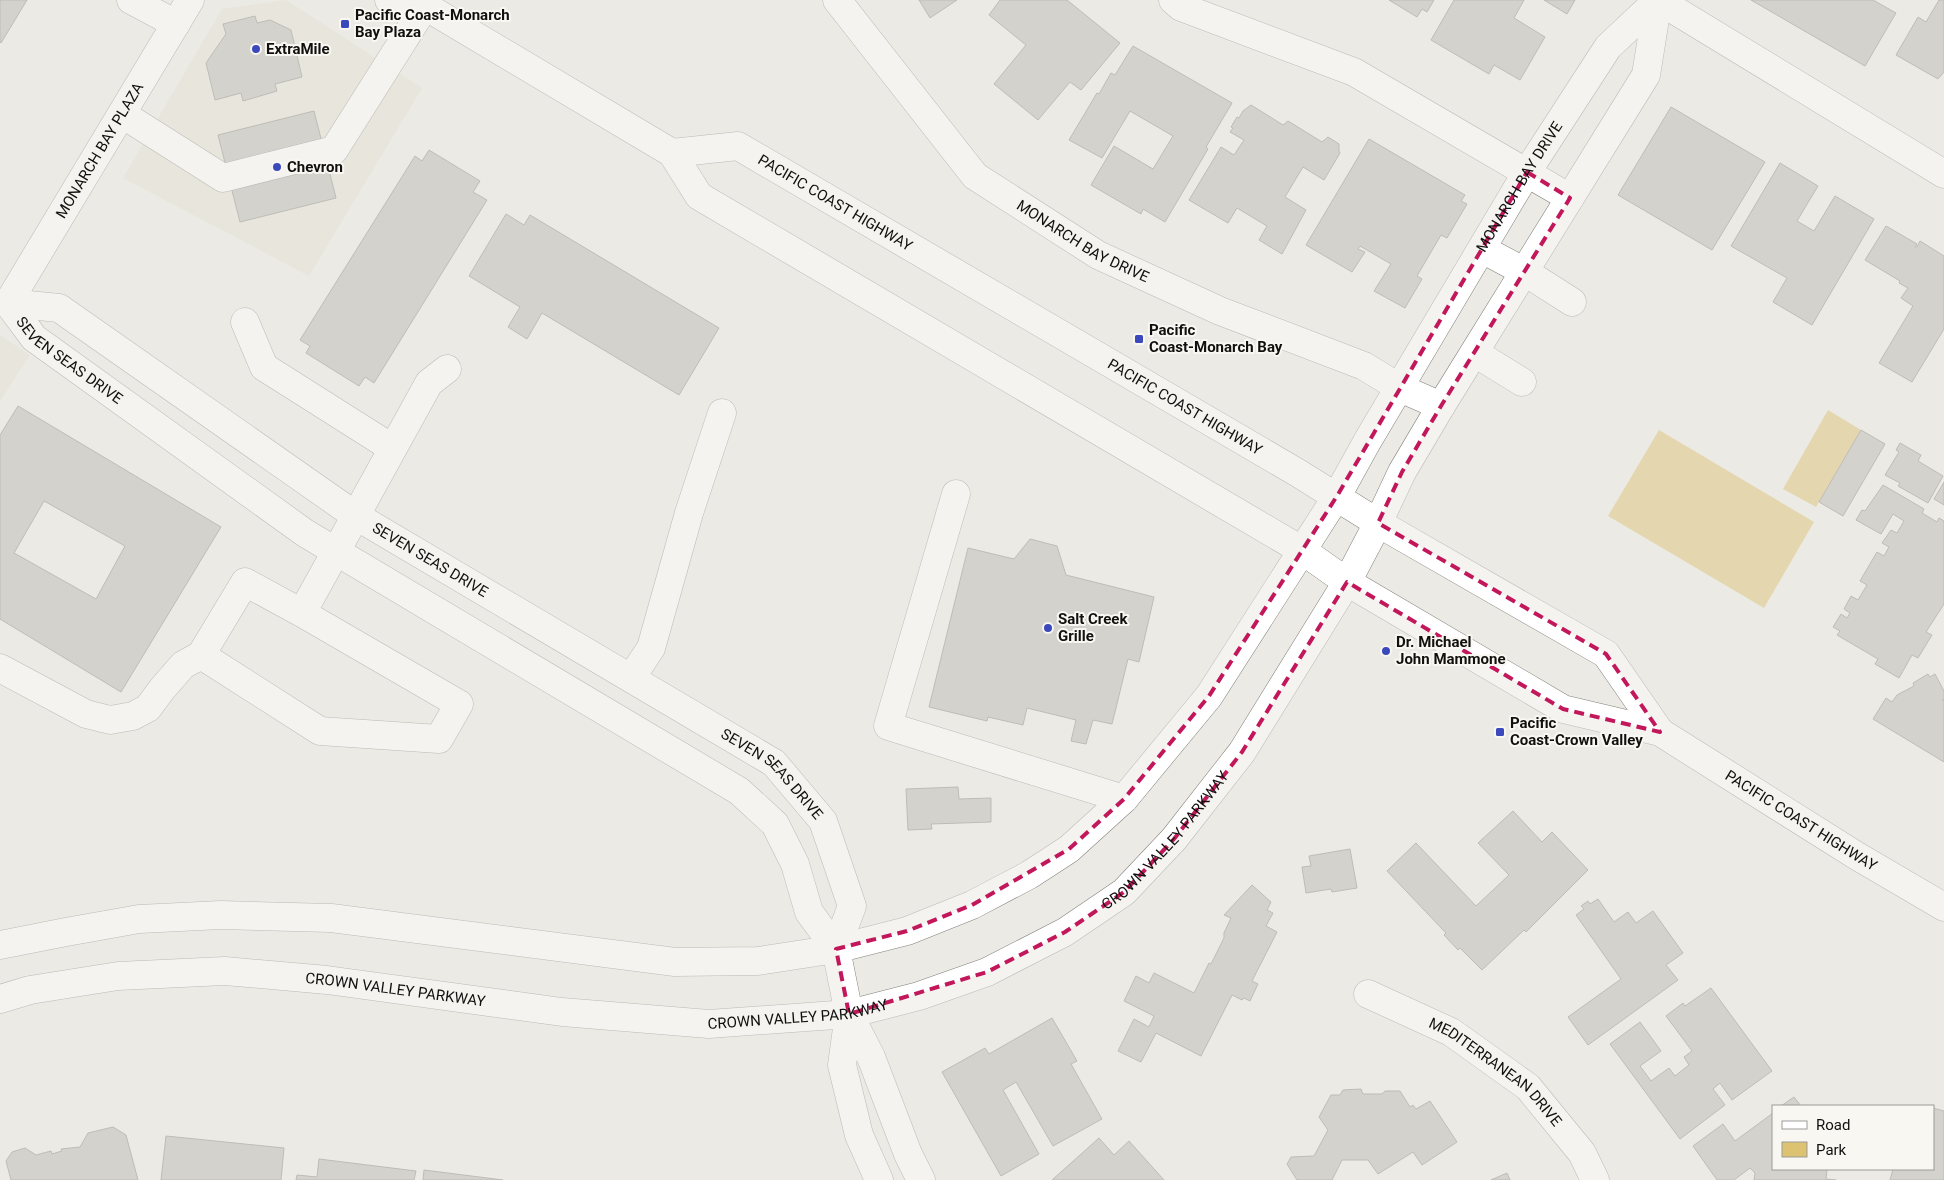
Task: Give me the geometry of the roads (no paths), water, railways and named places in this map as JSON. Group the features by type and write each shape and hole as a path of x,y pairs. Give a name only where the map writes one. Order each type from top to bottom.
{"main road":[{"path":"131,0 176,24"},
{"name":"MONARCH BAY PLAZA","path":"8,303 190,0"},
{"name":"PACIFIC COAST HIGHWAY","path":"389,0 423,3 672,153 699,196 1303,551 1347,582 1563,709 1660,732 1857,856 1944,907"},
{"name":"MONARCH BAY DRIVE","path":"837,0 975,176 1098,256 1220,311 1364,366 1400,388 1441,406"},
{"path":"1173,0 1181,7 1354,72 1570,198"},
{"path":"1378,523 1402,472 1441,406 1646,75 1658,0 1944,174"},
{"name":"MONARCH BAY DRIVE","path":"1337,496 1368,440 1527,172 1608,47 1658,0"},
{"path":"122,114 223,178 334,150 423,3"},
{"name":"PACIFIC COAST HIGHWAY","path":"672,153 738,146 1337,496 1378,523 1606,654 1660,732"},
{"path":"1482,249 1572,302"},
{"name":"SEVEN SEAS DRIVE","path":"8,303 59,308 356,516 774,763 823,821 852,906 836,949"},
{"name":"SEVEN SEAS DRIVE","path":"8,303 34,338 305,533 739,791 775,824 795,864 809,912 836,949 849,1014 871,1057 908,1154 920,1180"},
{"path":"245,322 264,367 392,448"},
{"path":"1475,353 1522,382"},
{"path":"302,613 429,383 447,370"},
{"path":"630,678 650,648 689,513 722,413"},
{"path":"956,494 888,726 1124,799"},
{"path":"0,945 139,920 221,915 331,918 675,962 758,960 836,949 907,931 972,905 1029,875 1070,849 1124,799 1209,696 1337,496"},
{"name":"CROWN VALLEY PARKWAY","path":"0,999 30,990 118,976 225,971 327,980 562,1012 709,1024 849,1014 919,996 987,972 1065,932 1124,892 1174,840 1242,752 1347,582 1378,523"},
{"path":"0,668 86,714 110,720 133,716 148,708 183,665 201,655 245,582 459,704 439,738 320,731 201,655"},
{"name":"MEDITERRANEAN DRIVE","path":"1368,994 1451,1032 1528,1087 1582,1153 1595,1180"},
{"name":"SEVEN SEAS DRIVE","path":"849,1014 842,1066 859,1135 879,1180"}],"place":[{"name":"Pacific Coast-Monarch Bay Plaza","path":"345,24"},
{"name":"ExtraMile","path":"256,49"},
{"name":"Chevron","path":"277,167"},
{"name":"Pacific Coast-Monarch Bay","path":"1139,339"},
{"name":"Salt Creek Grille","path":"1048,628"},
{"name":"Dr. Michael John Mammone","path":"1386,651"},
{"name":"Pacific Coast-Crown Valley","path":"1500,732"}]}
